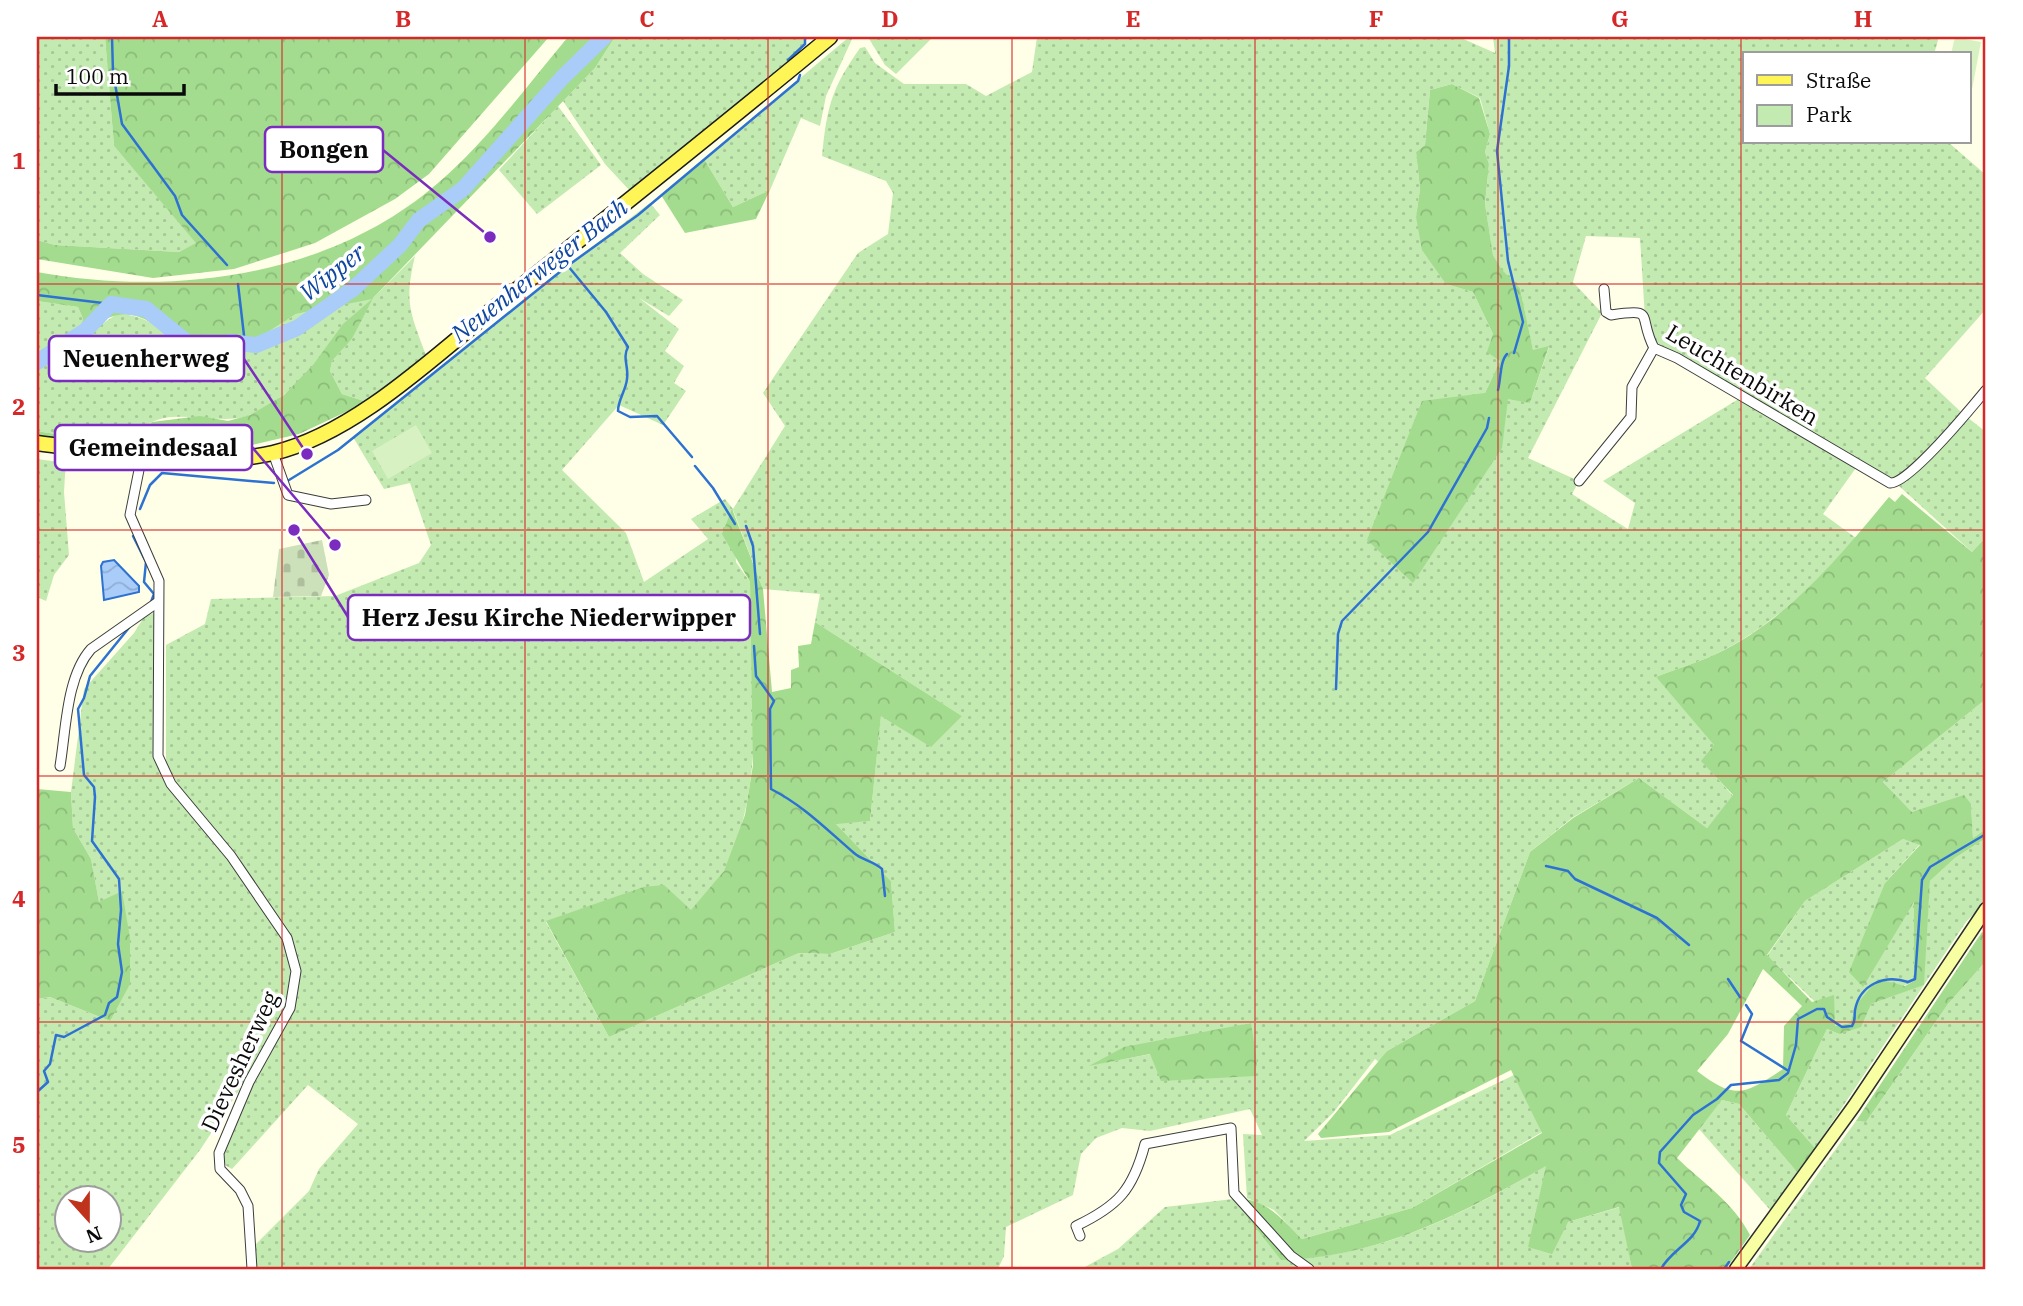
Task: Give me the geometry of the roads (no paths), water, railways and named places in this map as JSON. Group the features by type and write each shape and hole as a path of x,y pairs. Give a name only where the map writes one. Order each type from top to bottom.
{"main road":[{"path":"37,443 208,462 273,453 322,436 373,404 632,200 830,37"},
{"path":"1736,1269 1854,1106 1986,909"}],"street":[{"name":"Leuchtenbirken","path":"1604,289 1606,312 1640,312 1646,318 1654,348 1676,358 1895,484 1930,453 1986,390"},
{"path":"1579,481 1631,417 1632,387 1654,348"},
{"path":"273,453 288,495 331,504 366,500"},
{"name":"Dievesherweg","path":"142,455 130,515 159,581 157,747 165,776 231,856 266,907 286,938 296,971 290,1008 250,1082 219,1153 220,1170 240,1190 248,1206 252,1269"},
{"path":"60,766 74,685 84,658 91,649 158,602"},
{"path":"1080,1236 1076,1226 1106,1212 1130,1186 1145,1144 1231,1128 1234,1193 1292,1256 1309,1269"}],"water":[{"path":"114,560 139,586 139,592 104,600 101,566 103,562"}],"waterway":[{"path":"112,37 113,72 122,124 175,196 182,215 227,265"},
{"name":"Wipper","path":"37,362 85,331 111,304 146,309 189,344 204,351 230,342 256,345 297,328 353,289 400,245 419,220 463,189 562,78 604,37"},
{"name":"Neuenherweger Bach","path":"788,60 805,44 805,37"},
{"path":"1509,37 1509,66 1497,151 1508,261 1523,322 1514,353"},
{"name":"Neuenherweger Bach","path":"289,480 338,450 566,267 638,215 798,81 800,75"},
{"path":"568,266 606,312 628,347 627,379 618,411 630,417 657,416 692,457"},
{"path":"238,284 245,344"},
{"path":"37,295 111,304"},
{"path":"1498,390 1502,365 1507,354"},
{"path":"1336,689 1338,634 1342,621 1428,532 1487,428 1489,418"},
{"path":"695,466 713,488 735,524"},
{"name":"Neuenherweger Bach","path":"140,509 150,485 162,473 274,483"},
{"path":"746,526 753,546 760,634"},
{"name":"Neuenherweger Bach","path":"133,536 146,562 144,582 154,594 151,602"},
{"name":"Neuenherweger Bach","path":"37,1092 48,1082 44,1071 50,1064 56,1035 64,1037 105,1015 109,1003 117,997 122,972 118,944 121,910 119,879 92,841 94,787 84,775 78,709 90,676 132,624"},
{"path":"754,646 756,676 774,701 770,709 771,789 804,810 857,855 882,869 885,896"},
{"path":"1661,1269 1693,1235 1700,1221 1684,1212 1681,1205 1686,1194 1659,1163 1660,1152 1693,1115 1717,1099 1731,1085 1779,1080 1788,1073 1796,1045 1798,1019 1817,1009 1824,1009 1827,1017 1842,1027 1852,1026 1858,1001 1868,988 1882,980 1908,982 1915,979 1922,880 1930,867 1986,834"},
{"path":"1546,866 1568,871 1575,879 1657,918 1689,945"},
{"path":"1728,979 1740,997"},
{"path":"1746,1005 1752,1014 1741,1041 1787,1070"},
{"path":"1724,1269 1729,1262"}],"place":[{"name":"Bongen","path":"490,237"},
{"name":"Neuenherweg","path":"307,454"},
{"name":"Herz Jesu Kirche Niederwipper","path":"294,530"},
{"name":"Gemeindesaal","path":"335,545"}]}
